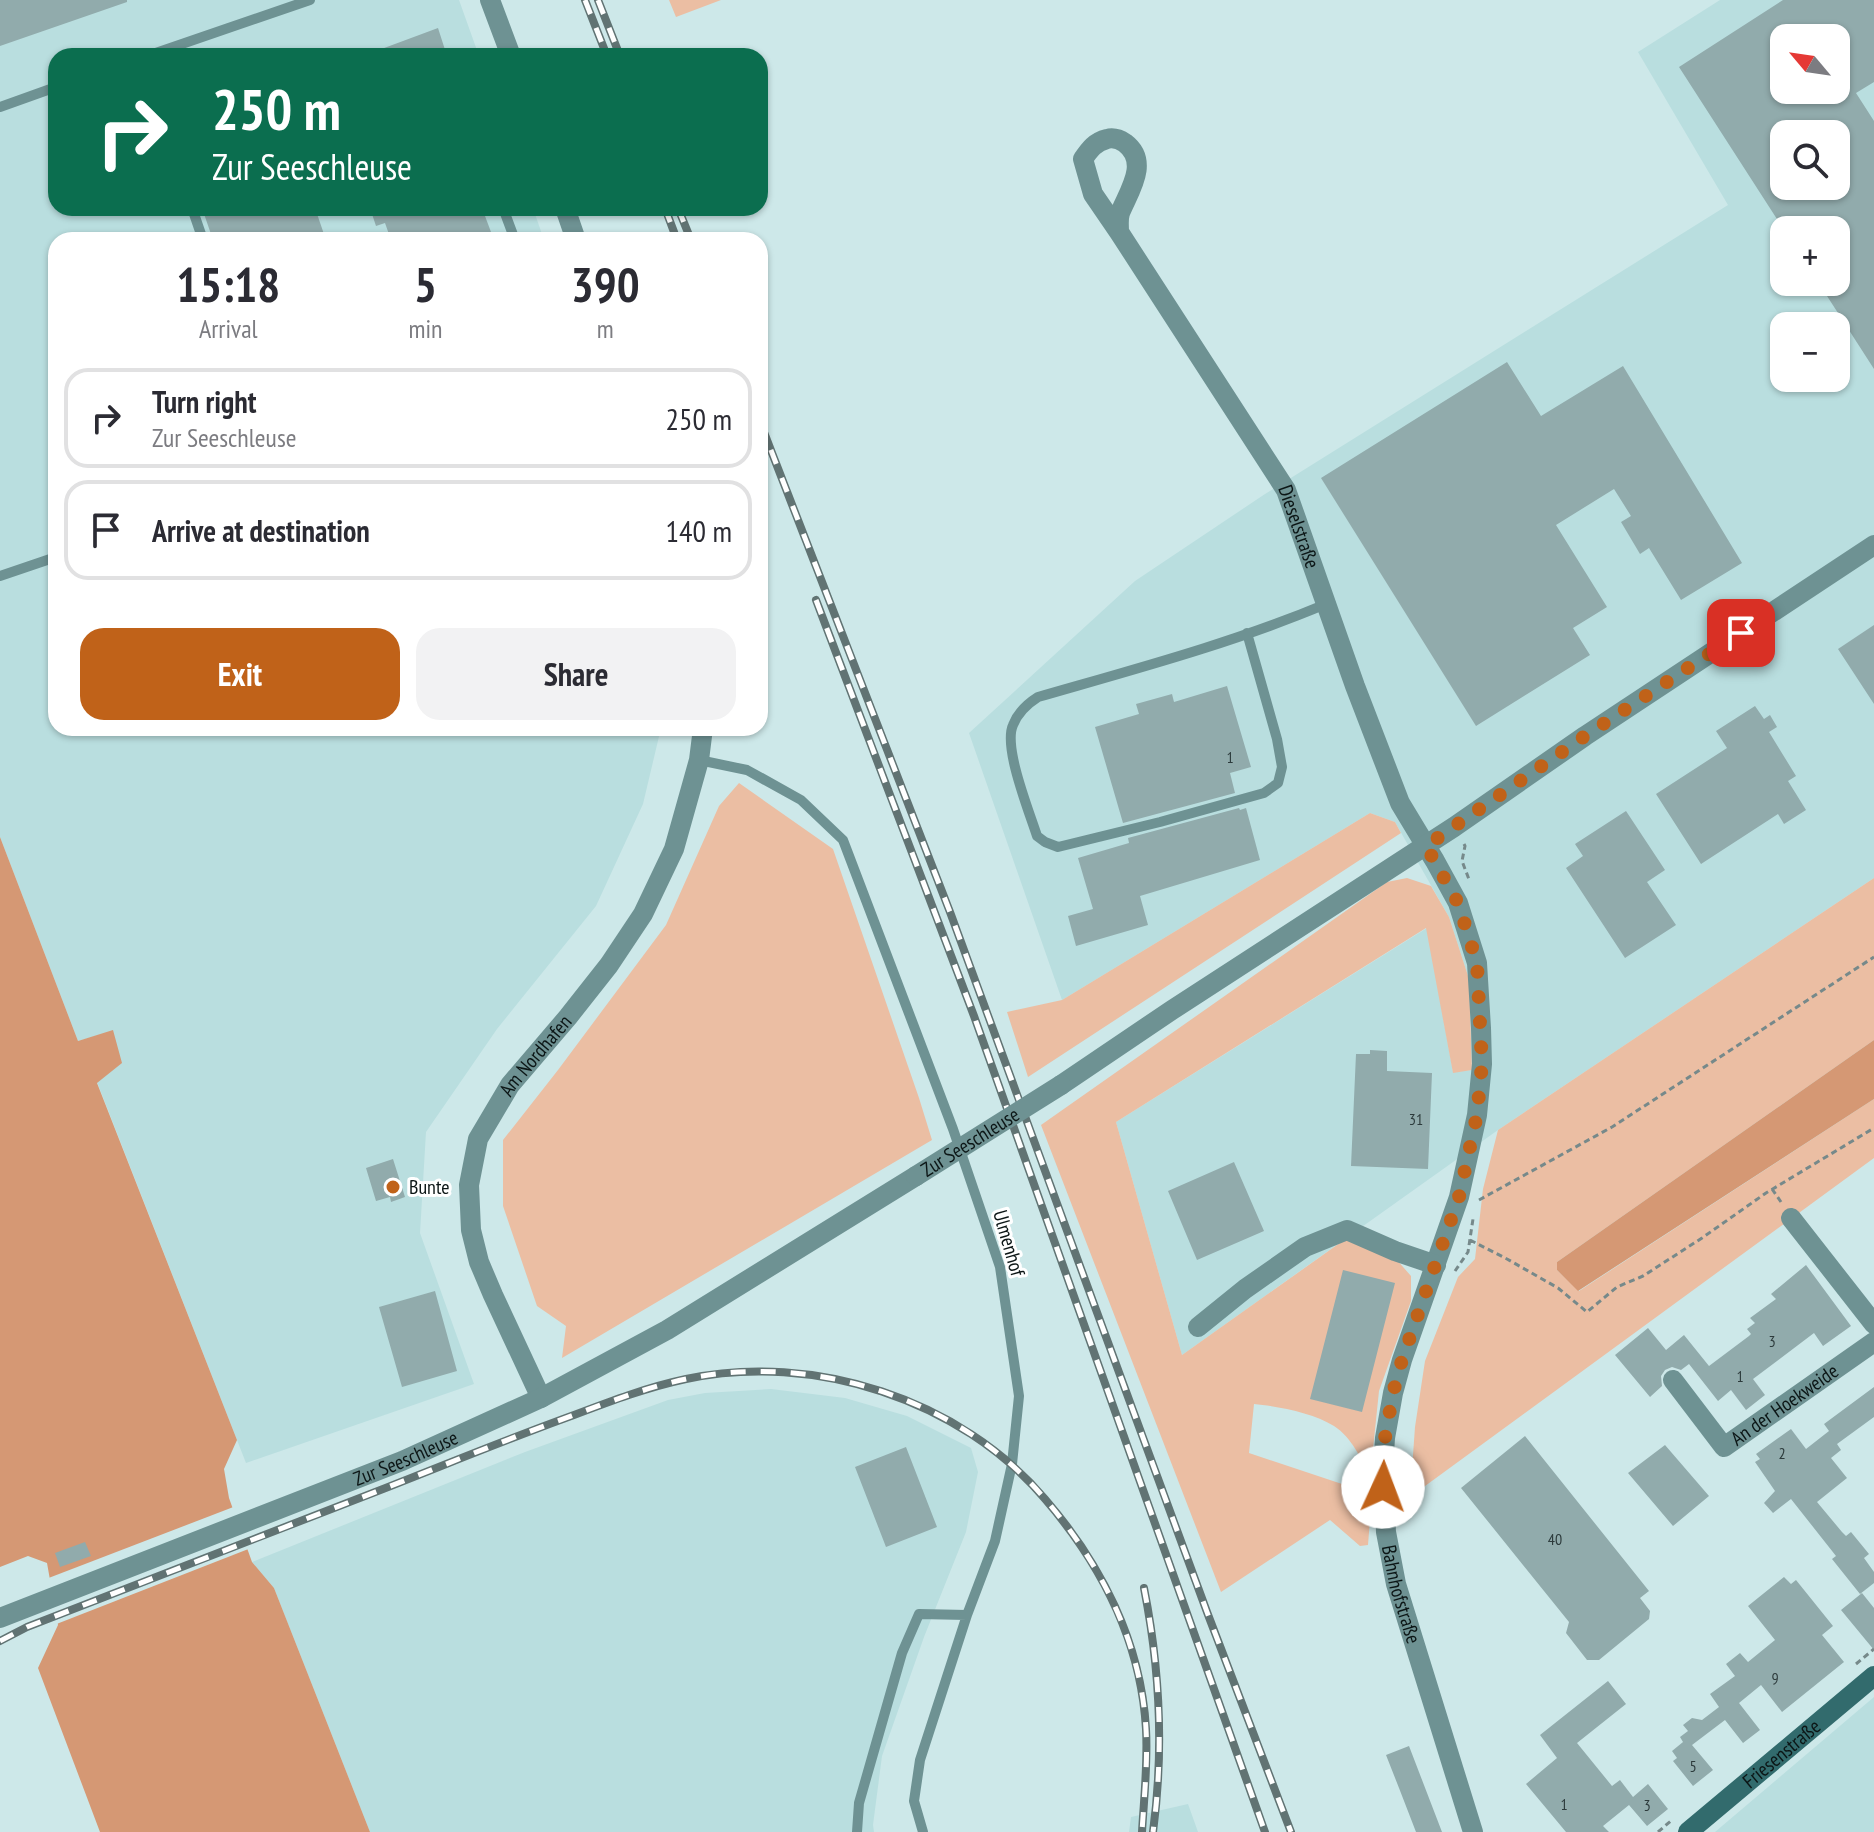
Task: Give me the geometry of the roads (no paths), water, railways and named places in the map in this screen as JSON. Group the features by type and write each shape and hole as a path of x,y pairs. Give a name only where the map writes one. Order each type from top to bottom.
{"street":[{"path":"490,0 508,48"},
{"name":"Dieselstraße","path":"1119,232 1286,490 1400,803 1426,846"},
{"name":"Zur Seeschleuse","path":"0,1618 402,1461 541,1398 667,1330 1061,1085 1426,846 1585,736 1874,545"},
{"name":"Am Nordhafen","path":"541,1398 479,1262 471,1230 469,1185 478,1139 510,1085 609,965 643,914 674,849 699,760 702,736"},
{"name":"Bahnhofstraße","path":"1426,846 1458,903 1477,963 1482,1064 1474,1129 1445,1268 1402,1360 1393,1393 1385,1438 1384,1504 1396,1584 1473,1832"},
{"path":"1791,1218 1874,1324"},
{"path":"1198,1327 1305,1247 1347,1230 1445,1268"},
{"name":"An der Hoekweide","path":"1673,1380 1724,1447 1874,1342"},
{"name":"Friesenstraße","path":"1688,1832 1870,1685"}],"lane":[{"path":"170,48 310,0"},
{"path":"0,107 48,90"},
{"path":"0,576 48,560"},
{"path":"1247,633 1277,739 1282,767 1278,783 1264,793 1058,847 1037,836 1011,754 1011,727 1025,706 1038,697 1173,659 1326,604"},
{"name":"Ulmenhof","path":"699,760 747,770 801,800 843,840 953,1129 1000,1267 1019,1396 1012,1464 995,1541 967,1615 920,1760 914,1801 923,1832"},
{"path":"857,1832 859,1803 902,1653 919,1614 967,1615"}],"railway":[{"path":"585,0 604,48"},
{"path":"598,0 617,48"},
{"path":"668,216 674,232"},
{"path":"681,216 688,232"},
{"path":"768,443 950,912 1291,1832"},
{"path":"816,600 974,1016 1265,1832"},
{"path":"0,1641 27,1627 644,1390 686,1379 734,1372 784,1372 833,1379 882,1391 928,1410 971,1434 1011,1464 1045,1499 1084,1550 1127,1635 1143,1697 1146,1755 1142,1832"},
{"path":"1144,1588 1154,1649 1159,1710 1153,1832"}],"place":[{"name":"Bunte","path":"393,1187"}]}
